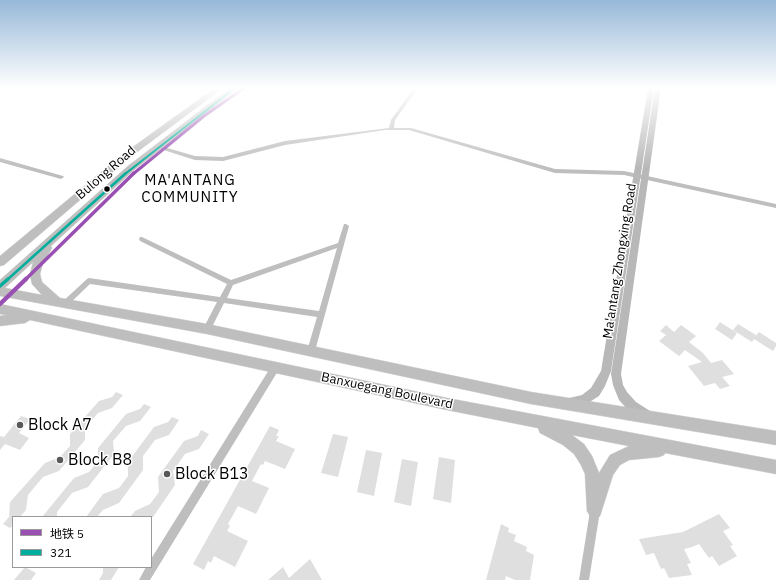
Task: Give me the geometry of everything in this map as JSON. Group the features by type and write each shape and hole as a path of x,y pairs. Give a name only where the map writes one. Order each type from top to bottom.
{"main road":[{"name":"Bulong Road","path":"0,262 126,156 183,115"},
{"name":"Bulong Road","path":"0,286 60,231 157,147 199,115"},
{"path":"0,254 40,228"},
{"path":"60,231 45,250 38,263 35,274 37,284 45,293 61,303"},
{"name":"Banxuegang Boulevard","path":"0,292 207,329 530,398 776,438"},
{"name":"Banxuegang Boulevard","path":"0,309 530,421 776,467"},
{"path":"0,321 23,318 42,318"},
{"path":"530,421 568,440 583,455 592,474 594,511"},
{"path":"594,511 607,472 615,460 628,453 677,449"}],"street":[{"path":"391,128 393,120 397,115"},
{"name":"Ma'antang Zhongxing Road","path":"648,115 642,176 616,374 618,385 632,406 642,413 656,419"},
{"name":"Ma'antang Zhongxing Road","path":"567,404 584,399 594,392 601,383 606,371 653,115"},
{"path":"157,147 195,158 223,158 285,143 391,128 419,131 555,170 567,172 613,172 642,176 776,206"},
{"path":"0,160 60,177"},
{"path":"311,351 320,314 346,226"},
{"path":"142,240 231,283"},
{"path":"207,329 231,283 341,244"},
{"path":"61,303 89,281 320,314"},
{"path":"152,567 276,368"},
{"path":"584,580 594,511"},
{"path":"144,580 151,568"}],"building":[{"path":"720,322 737,333 732,340 715,329"},
{"path":"738,324 756,335 755,337 759,332 776,343 773,351 754,339 752,342 733,330"},
{"path":"666,325 674,332 681,325 696,336 689,342 703,353 711,363 722,360 734,374 722,377 730,386 720,389 715,383 704,386 688,366 702,362 685,350 679,356 659,341 666,335 660,331"},
{"name":"Block B8","path":"116,392 123,395 112,408 98,413 85,428 85,440 59,471 43,477 28,495 26,510 21,516 12,516 12,526 10,528 3,524 9,517 10,502 45,463 60,457 70,446 70,434 99,401 112,397"},
{"path":"144,404 151,407 140,421 126,426 113,441 114,454 88,487 72,493 57,512 57,516 43,516 74,478 89,472 98,461 98,448 126,414 140,409"},
{"name":"Block A7","path":"21,416 30,419 19,433 29,438 20,450 5,444 0,450 0,436 4,437"},
{"path":"172,417 179,420 169,435 155,440 143,456 143,470 119,503 103,510 98,516 87,516 103,494 119,488 128,476 128,462 154,427 168,422"},
{"path":"270,426 279,430 276,436 279,436 276,441 295,449 285,469 265,461 263,465 261,464 252,481 269,488 256,514 238,506 228,524 230,526 227,531 248,541 235,567 214,556 211,563 208,561 204,570 193,564"},
{"name":"Block B13","path":"201,430 209,434 199,449 185,454 173,471 175,485 153,517 131,516 135,511 150,504 159,492 158,477 184,441 198,436"},
{"path":"333,434 348,437 338,477 321,473"},
{"path":"366,450 382,453 374,496 357,492"},
{"path":"439,457 455,460 451,503 433,499"},
{"path":"402,459 418,462 411,506 394,502"},
{"path":"719,514 730,528 723,531 733,545 730,546 737,556 719,566 712,556 709,558 699,544 684,549 691,563 687,564 692,575 669,578 664,568 661,569 654,553 646,555 639,539 683,532"},
{"path":"501,524 509,528 508,532 516,535 514,541 527,547 526,551 534,555 530,580 515,580 506,576 505,580 486,580"},
{"path":"310,559 322,580 268,580 283,567 289,578"},
{"path":"24,568 36,573 31,580 14,580"},
{"path":"103,568 118,568 111,580 99,580 103,573"}],"metro line":[{"name":"5","path":"0,304 141,166 205,115"}],"transit line":[{"name":"321","path":"0,286 131,168 200,115"}],"place":[{"name":"Block A7","path":"20,425"},
{"name":"Block B8","path":"60,460"},
{"name":"Block B13","path":"167,474"}],"district":[{"name":"MA'ANTANG COMMUNITY","path":"190,190"}]}
